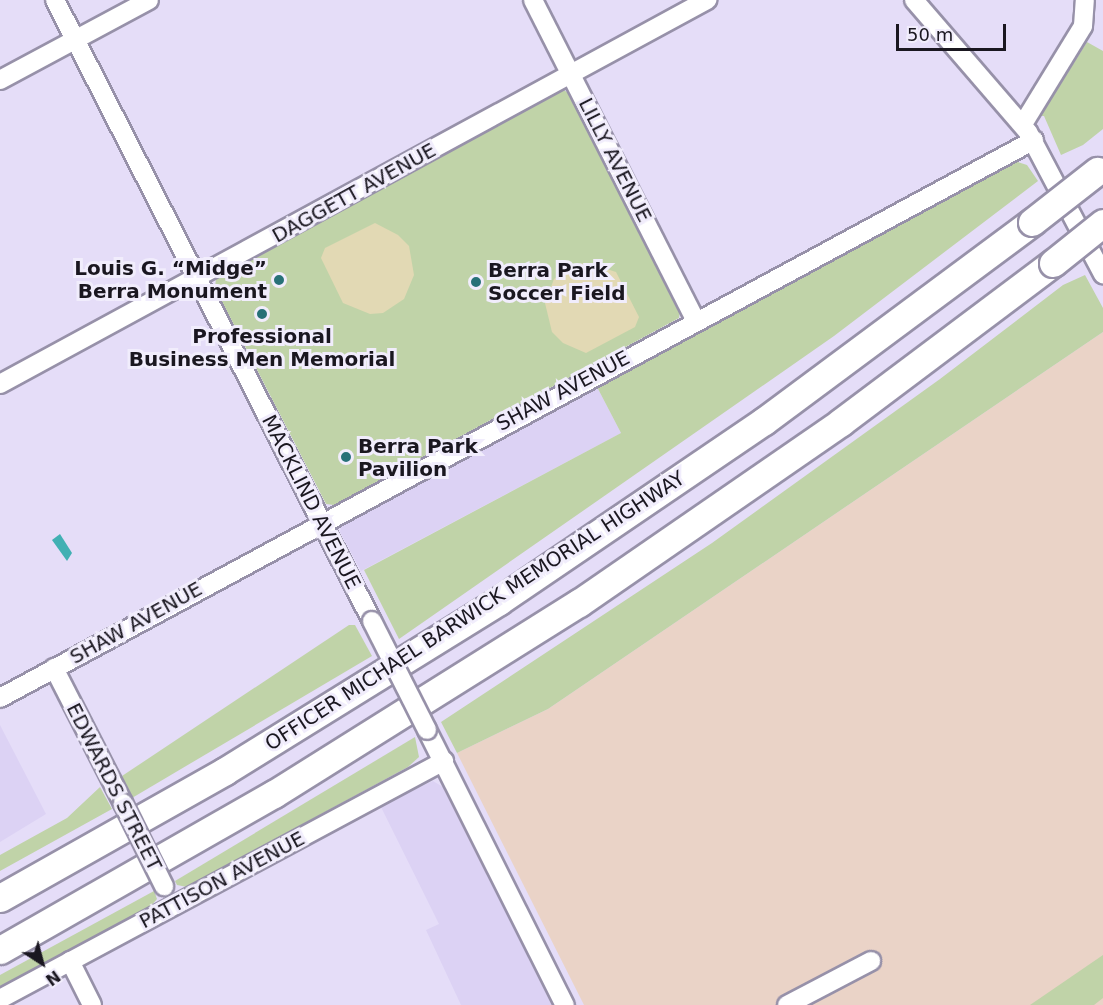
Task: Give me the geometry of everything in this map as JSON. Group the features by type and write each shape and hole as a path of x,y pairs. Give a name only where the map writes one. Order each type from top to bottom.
{"highway":[{"name":"OFFICER MICHAEL BARWICK MEMORIAL HIGHWAY","path":"0,898 225,771 528,582 764,422 1032,222 1100,168"},
{"path":"0,950 280,790 579,603 841,422 1103,223"}],"street":[{"name":"MACKLIND AVENUE","path":"55,0 444,761 565,1005"},
{"path":"0,80 149,0"},
{"name":"LILLY AVENUE","path":"534,0 695,320"},
{"name":"DAGGETT AVENUE","path":"0,384 707,0"},
{"path":"914,0 1023,124 1034,140 1103,274"},
{"path":"1023,124 1083,26 1085,0"},
{"name":"SHAW AVENUE","path":"0,698 695,320 1034,140"},
{"name":"EDWARDS STREET","path":"54,668 174,905"},
{"name":"PATTISON AVENUE","path":"0,999 444,761"},
{"path":"70,961 92,1005"},
{"path":"787,1005 872,962"}],"shaded area":[{"path":"1087,42 1103,51 1103,129 1083,145 1061,155 1044,116 1040,116"},
{"path":"564,90 571,95 680,310 679,318 334,505 326,504 215,288 216,278"},
{"path":"1014,161 1027,165 1038,181 834,336 399,639 364,570 621,433 596,385"},
{"path":"1085,275 1103,308 1103,332 548,709 457,753 441,722 712,543 940,379 1063,285"},
{"path":"1103,332 1103,1005 584,1005 457,753 548,709"},
{"path":"596,385 621,433 361,571 340,532 342,523"},
{"path":"60,534 72,553 67,561 52,540"},
{"path":"349,625 355,625 372,656 132,798 122,776"},
{"path":"0,725 46,814 0,842"},
{"path":"415,737 419,757 408,767 187,887 177,885 175,881"},
{"path":"433,781 443,787 556,1005 461,1005 426,930 439,924 380,805"},
{"path":"100,787 112,809 0,871 0,855 67,818"},
{"path":"154,891 157,899 151,906 0,988 0,975"},
{"path":"1103,955 1103,998 1094,1005 1030,1005"}],"sand":[{"path":"375,223 398,235 409,246 414,275 404,299 383,313 370,314 343,303 321,258 325,248"},
{"path":"588,263 616,272 639,317 635,327 586,353 563,343 552,332 545,303 554,279 575,264"}],"place":[{"name":"Louis G. “Midge” Berra Monument","path":"279,280"},
{"name":"Berra Park Soccer Field","path":"476,282"},
{"name":"Professional Business Men Memorial","path":"262,314"},
{"name":"Berra Park Pavilion","path":"346,457"}]}
